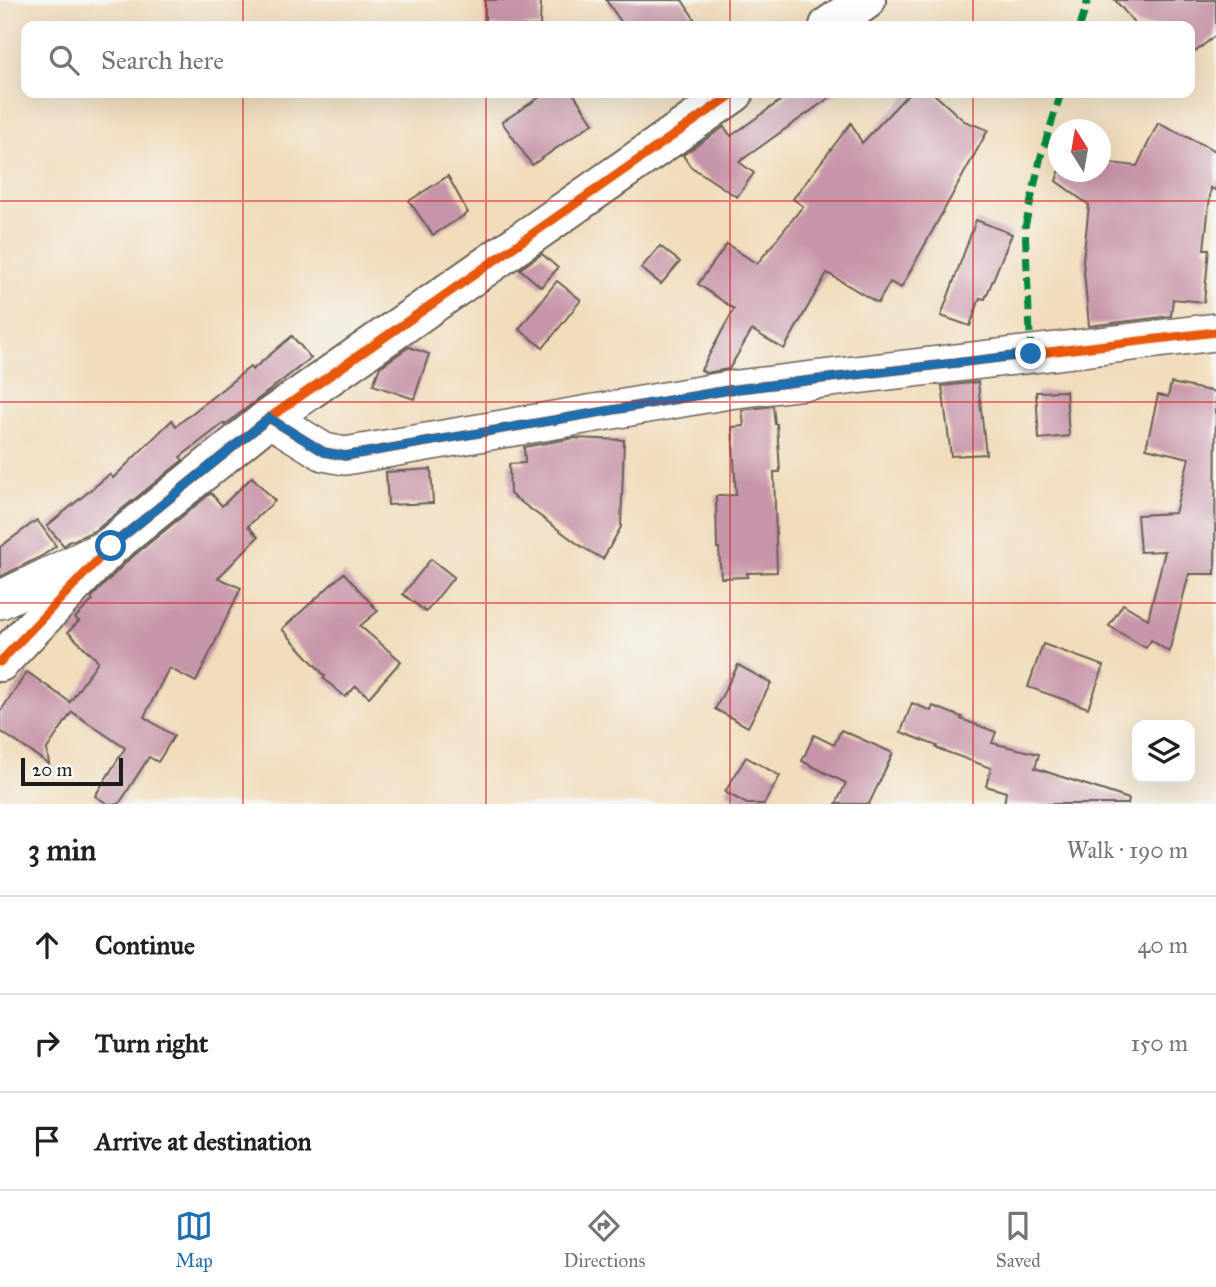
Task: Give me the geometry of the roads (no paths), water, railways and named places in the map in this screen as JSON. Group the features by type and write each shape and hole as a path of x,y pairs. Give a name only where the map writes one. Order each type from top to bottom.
{"street":[{"path":"836,21 866,0"},
{"path":"0,663 111,546 269,418 727,98"},
{"path":"269,418 324,452 345,456 729,390 1216,332"},
{"path":"0,600 111,546"}]}
